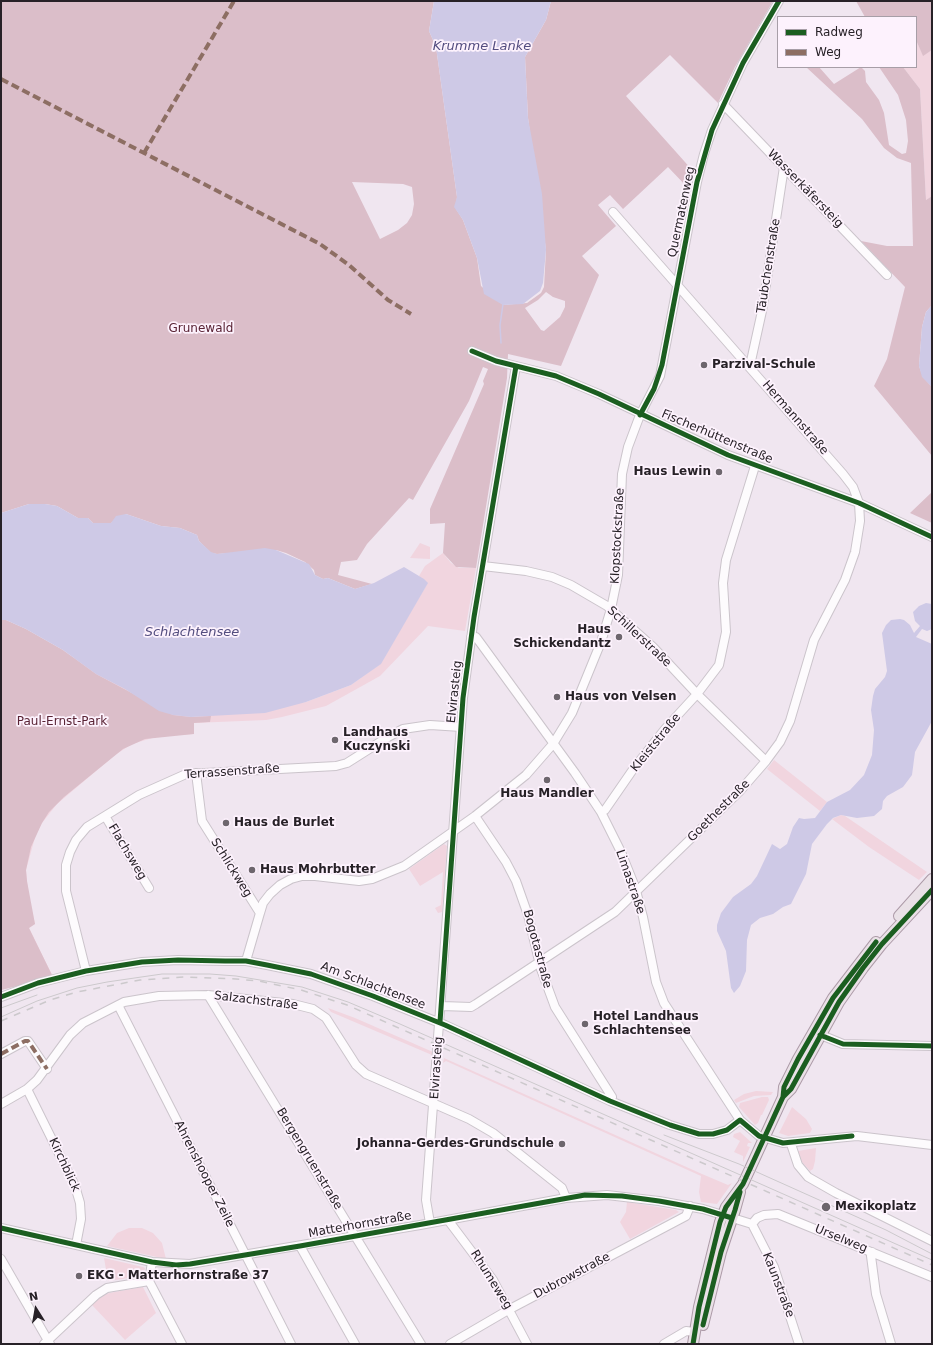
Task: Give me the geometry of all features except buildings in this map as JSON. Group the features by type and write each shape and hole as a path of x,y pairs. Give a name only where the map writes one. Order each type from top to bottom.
{"main road":[{"path":"693,1344 707,1271 728,1216 784,1097 791,1089 833,998 858,963 932,879"},
{"path":"817,1033 882,944 932,890"},
{"path":"699,1344 728,1216"}],"street":[{"name":"Quermatenweg","path":"640,415 660,376 697,182 712,130 743,64 779,1"},
{"name":"Wasserkäfersteig","path":"723,104 886,274"},
{"name":"Täubchenstraße","path":"748,364 752,360 762,311 784,166"},
{"name":"Hermannstraße","path":"613,212 843,474 853,487 859,503"},
{"name":"Fischerhüttenstraße","path":"472,350 496,361 556,376 599,394 640,415 755,466 859,503 932,537"},
{"name":"Elvirasteig","path":"430,1223 426,1200 435,1104 461,727 471,637 516,366"},
{"name":"Klopstockstraße","path":"260,913 263,903 270,894 280,885 291,879 302,876 344,881 372,879 404,866 475,816 526,775 553,744 572,713 588,678 611,609 618,575 622,474 628,447 640,415"},
{"name":"Kleiststraße","path":"601,812 665,729 713,674 722,655 726,632 723,583 726,560 755,466"},
{"name":"Goethestraße","path":"442,1006 471,1007 615,912 739,792 766,761 780,742 790,721 814,640 851,566 858,538 860,521 859,503"},
{"name":"Schillerstraße","path":"482,566 526,571 552,577 571,585 611,609 653,647 697,694 766,761"},
{"name":"Limastraße","path":"471,637 476,637 601,812 621,852 636,892 656,982 664,1003 740,1120 752,1132 775,1142 791,1144 838,1136 857,1136 932,1145"},
{"name":"Terrassenstraße","path":"86,971 66,891 66,865 76,840 88,828 105,816 177,776 196,773 336,766 347,763 403,729 430,725 461,727"},
{"name":"Schlickweg","path":"196,773 202,821 260,913"},
{"name":"Flachsweg","path":"105,816 150,888"},
{"name":"Bogotastraße","path":"475,816 506,862 516,882 528,915 539,963 555,1007 612,1097 610,1101"},
{"path":"246,961 260,913"},
{"name":"Am Schlachtensee","path":"1,997 38,983 86,971 142,962 178,960 246,961 321,977 440,1022 642,1115 699,1134 718,1133 730,1128 740,1120"},
{"name":"Salzachstraße","path":"1,1104 27,1089 47,1069 77,1028 90,1018 118,1004 160,996 208,995 293,1004 312,1009 326,1018 356,1065 366,1074 469,1119 493,1133 562,1188 566,1198"},
{"name":"Bergengruenstraße","path":"208,995 421,1344"},
{"name":"Ahrenshooper Zeile","path":"118,1004 291,1344"},
{"path":"817,1033 843,1044 932,1046"},
{"path":"1,1054 25,1040 28,1041 47,1069"},
{"name":"Kirchblick","path":"27,1089 75,1186 80,1203 81,1219 76,1245"},
{"path":"791,1144 798,1165 813,1180 932,1241"},
{"name":"Matterhornstraße","path":"1,1228 152,1262 190,1264 585,1195 614,1195 690,1206 728,1216"},
{"name":"Dubrowstraße","path":"450,1344 510,1309 686,1216 690,1206"},
{"name":"Urselweg","path":"752,1224 764,1215 778,1214 932,1277"},
{"path":"728,1216 752,1224"},
{"name":"Rhumeweg","path":"448,1220 494,1280 528,1344"},
{"name":"Kaunstraße","path":"752,1224 774,1267 799,1344"},
{"path":"300,1246 355,1344"},
{"path":"872,1252 871,1256 876,1294 891,1344"},
{"path":"1,1259 47,1343 96,1295 107,1288 149,1281"},
{"path":"152,1262 149,1281 182,1344"},
{"path":"664,1344 686,1332 695,1332"}],"green space":[{"name":"Grunewald","path":"1,1 434,1 429,31 436,47 457,197 456,209 463,220 477,258 481,286 503,305 527,303 541,293 544,287 546,250 528,118 525,57 546,20 551,1 773,1 735,67 718,103 670,55 626,96 693,171 687,187 668,167 623,209 610,195 598,205 616,226 582,256 599,275 561,366 508,354 507,378 476,568 456,567 443,553 445,523 430,524 430,509 484,384 483,381 488,369 483,367 469,401 413,500 409,498 367,544 357,560 341,562 338,575 372,584 355,589 328,578 323,579 315,575 314,570 305,562 276,550 217,554 211,553 199,541 197,535 180,528 161,526 126,514 111,523 93,523 88,518 78,518 57,506 45,504 29,504 1,513","holes":["352,182 403,184 412,187 414,204 412,215 407,223 398,230 380,239","546,292 553,297 565,301 565,307 560,317 544,331 541,330 525,308 538,300"]},
{"path":"856,1 932,1 932,50 923,56 917,42 917,16 864,16"},
{"path":"917,42 923,55 932,50 932,196 926,200 920,89 904,68 917,68"},
{"path":"807,68 820,68 834,84 859,68 862,68 865,71 866,82 879,100 884,113 889,145 902,154 906,153 908,141 906,120 898,95 880,68 904,68 920,89 926,200 932,196 932,305 926,312 922,327 919,366 923,377 932,387 932,456 874,386 887,359 905,287 861,241 887,246 913,246 911,163 897,158 884,148 862,119"},
{"path":"932,492 932,523 910,513"},
{"path":"420,543 430,547 430,559 410,558"},
{"name":"Paul-Ernst-Park","path":"443,553 451,563 459,568 476,568 465,631 428,626 380,676 326,706 266,720 194,723 194,734 159,736 132,744 115,755 57,804 42,823 36,834 26,870 28,894 35,924 29,928 53,977 1,990 1,620 191,717 306,702 351,685 380,664 427,584 419,576 425,566"},
{"name":"Paul-Ernst-Park","path":"1,620 6,620 26,629 63,650 96,674 173,715 191,717 211,716 210,722 194,723 194,734 145,739 123,749 64,797 49,812 31,847 26,870 35,924 29,928 53,977 1,990"},
{"path":"774,760 827,802 820,811 767,769"},
{"path":"841,815 845,816 927,872 919,880 869,847 832,819"},
{"path":"444,844 447,846 442,912 438,913 435,908 441,905 443,872 420,886 409,869"},
{"path":"328,1008 355,1018 433,1052 432,1055 331,1012"},
{"path":"444,1058 702,1174 728,1185 732,1183 717,1204 701,1202 699,1192 701,1176 446,1061 443,1063"},
{"path":"756,1091 773,1092 771,1095 754,1096 736,1103 734,1100 744,1094"},
{"path":"762,1097 768,1097 769,1100 758,1123 755,1125 739,1107 740,1103"},
{"path":"792,1107 806,1119 812,1129 810,1133 788,1136 779,1133"},
{"path":"740,1132 752,1143 748,1143 747,1146 750,1147 743,1162 743,1156 734,1152 740,1141 733,1137 734,1134"},
{"path":"816,1148 813,1169 810,1171 802,1162 798,1151"},
{"path":"627,1202 676,1210 679,1212 630,1239 620,1222 626,1212"},
{"path":"129,1228 142,1228 153,1233 162,1243 166,1259 107,1246 117,1233"},
{"path":"104,1258 143,1267 145,1268 144,1273 142,1276 108,1281"},
{"path":"143,1287 156,1313 125,1340 92,1305 101,1296 109,1293"}],"water":[{"name":"Krumme Lanke","path":"434,1 551,1 546,20 525,57 528,118 542,194 546,250 543,283 540,291 523,304 503,305 484,294 477,258 463,220 454,207 457,197 436,47 429,31"},
{"path":"932,305 932,387 922,377 919,366 922,327 926,312"},
{"name":"Schlachtensee","path":"29,504 57,506 78,518 88,518 93,523 111,523 116,516 126,514 161,526 180,528 197,535 199,541 211,552 217,554 265,548 276,550 309,564 315,575 323,579 328,578 355,589 374,583 404,567 428,583 381,664 351,685 306,702 265,713 191,717 173,715 159,711 125,689 96,674 63,650 26,629 6,620 1,620 1,513"},
{"path":"926,603 932,604 932,629 927,631 922,629 916,637 932,644 932,721 915,752 912,775 903,787 887,796 883,801 882,809 874,816 857,818 841,815 833,818 827,824 812,844 806,874 791,904 783,907 773,914 760,918 751,925 747,940 746,971 740,986 734,993 731,988 726,951 717,931 717,925 721,913 733,897 751,884 757,876 772,844 780,849 787,844 793,827 799,818 815,818 827,802 850,790 864,775 872,755 874,730 871,710 873,696 875,689 885,677 887,671 882,633 886,625 891,620 900,619 904,620 910,625 914,633 920,626 915,621 913,612 919,606"}],"waterway":[{"path":"501,343 500,325 503,304"}],"tram line":[{"path":"1,1017 37,1001 77,988 162,974 210,974 236,976 302,987 348,1002 400,1024 932,1260"},
{"path":"1,1008 37,995"},
{"path":"664,1135 739,1164 886,1230 932,1254"}],"railway":[{"path":"1,1021 50,1000 77,992 140,980 184,977 236,979 259,981 301,990 347,1005 932,1265"}],"marked path":[{"path":"144,153 234,1"},
{"path":"1,79 320,244 349,265 388,300 411,314"},
{"path":"1,1054 25,1041 28,1041 47,1069"}],"cycle path":[{"path":"640,415 654,389 662,365 697,182 712,130 743,63 779,1"},
{"path":"472,351 496,361 556,376 599,394 728,455 859,503 932,537"},
{"path":"440,1022 463,698 474,617 516,366"},
{"path":"693,1344 699,1307 720,1222 726,1207 743,1184 783,1097 791,1089 839,1002 863,968 882,944 932,890"},
{"path":"783,1097 784,1087 798,1059 833,998 876,942"},
{"path":"1,997 38,983 86,971 142,962 178,960 246,961 311,974 373,996 445,1025 610,1101 670,1125 699,1134 713,1134 727,1130 740,1120 759,1136 783,1143 852,1136"},
{"path":"820,1035 843,1044 932,1046"},
{"path":"703,1325 721,1252 740,1192"},
{"path":"1,1228 152,1262 176,1265 300,1246 585,1195 622,1196 659,1201 703,1209 732,1218"}],"place":[{"name":"Parzival-Schule","path":"704,365"},
{"name":"Haus Lewin","path":"719,472"},
{"name":"Haus Schickendantz","path":"619,637"},
{"name":"Haus von Velsen","path":"557,697"},
{"name":"Landhaus Kuczynski","path":"335,740"},
{"name":"Haus Mandler","path":"547,780"},
{"name":"Haus de Burlet","path":"226,823"},
{"name":"Haus Mohrbutter","path":"252,870"},
{"name":"Hotel Landhaus Schlachtensee","path":"585,1024"},
{"name":"Johanna-Gerdes-Grundschule","path":"562,1144"},
{"name":"Mexikoplatz","path":"826,1207"},
{"name":"EKG - Matterhornstraße 37","path":"79,1276"}]}
